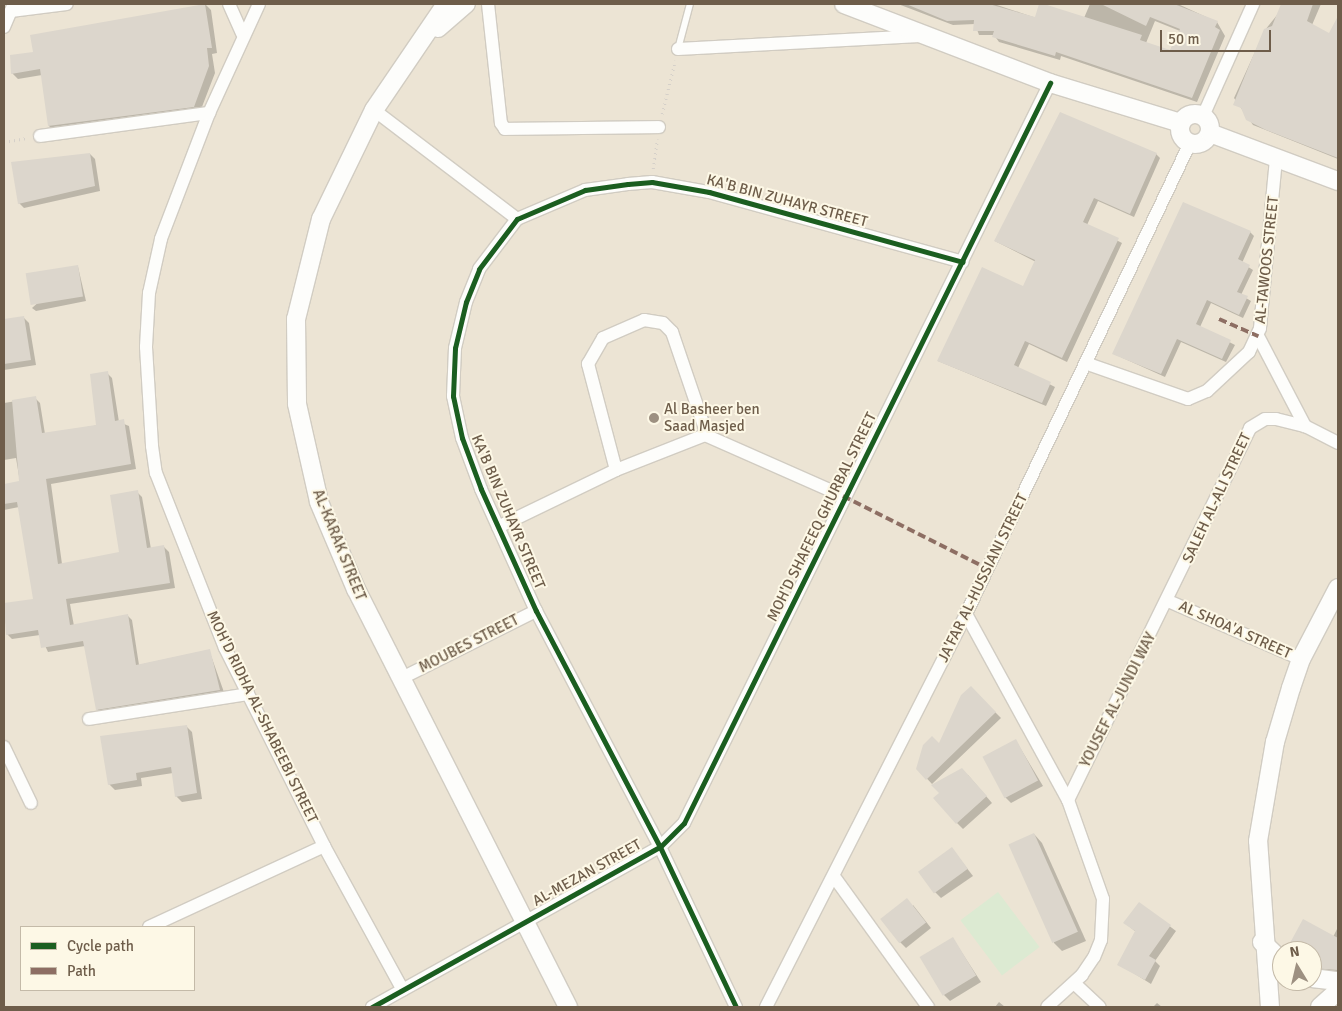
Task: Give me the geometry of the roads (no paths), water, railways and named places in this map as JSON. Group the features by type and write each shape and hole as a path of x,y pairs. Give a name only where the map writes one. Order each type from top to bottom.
{"street":[{"path":"4,27 13,8 66,4"},
{"path":"229,4 242,33"},
{"name":"MOH'D RIDHA AL-SHABEEBI STREET","path":"259,4 242,33 161,239 149,293 148,405 156,473 248,694 324,846 403,990"},
{"name":"AL-KARAK STREET","path":"446,4 426,38 374,110 321,219 296,319 294,370 319,502 356,589 568,1007"},
{"name":"AL-KARAK STREET","path":"426,38 466,4"},
{"path":"488,4 501,123 506,129 659,127"},
{"path":"844,4 1050,83 1181,123"},
{"path":"1253,4 1203,116 1210,133 1276,160 1338,181"},
{"path":"678,49 929,36"},
{"name":"MOH'D SHAFEEQ GHURBAL STREET","path":"660,847 689,816 843,496 963,262 1050,83"},
{"path":"374,110 516,219"},
{"path":"40,136 209,113"},
{"path":"1181,123 1194,114 1203,116"},
{"path":"1181,123 1181,134 1190,143 1202,143 1210,133"},
{"name":"JA'FAR AL-HUSSIANI STREET","path":"766,1007 835,878 966,614 1088,364 1190,143"},
{"name":"AL-TAWOOS STREET","path":"1088,364 1188,399 1207,391 1249,352 1258,336 1276,160"},
{"name":"KA'B BIN ZUHAYR STREET","path":"736,1007 660,847 536,611 498,527 462,438 453,370 466,302 479,269 516,219 585,190 652,182 809,218 963,262"},
{"path":"616,470 588,364 603,338 644,320 663,323 672,332 707,435"},
{"path":"1258,336 1305,426"},
{"name":"SALEH AL-ALI STREET","path":"1168,601 1250,428 1270,418 1305,426 1338,443"},
{"path":"498,527 616,470 707,435 843,496"},
{"path":"1270,1007 1262,942 1258,841 1275,742 1301,659 1338,588"},
{"name":"AL SHOA'A STREET","path":"1168,601 1301,659"},
{"name":"YOUSEF AL-JUNDI WAY","path":"1068,800 1168,601"},
{"name":"MOUBES STREET","path":"402,678 536,611"},
{"path":"966,614 1068,800 1095,870 1104,919 1094,957 1074,983 1047,1007"},
{"path":"89,719 248,694"},
{"path":"4,747 31,803"},
{"path":"151,926 324,846"},
{"name":"AL-MEZAN STREET","path":"525,920 660,847"},
{"path":"835,878 928,1007"},
{"path":"372,1007 525,920"},
{"path":"1262,942 1272,952"},
{"path":"1322,979 1338,981"},
{"path":"1074,983 1100,1007"},
{"path":"1320,1007 1338,991"}],"lane":[{"path":"678,49 690,4"}],"place":[{"name":"Al Basheer ben Saad Masjed","path":"654,418"}]}
